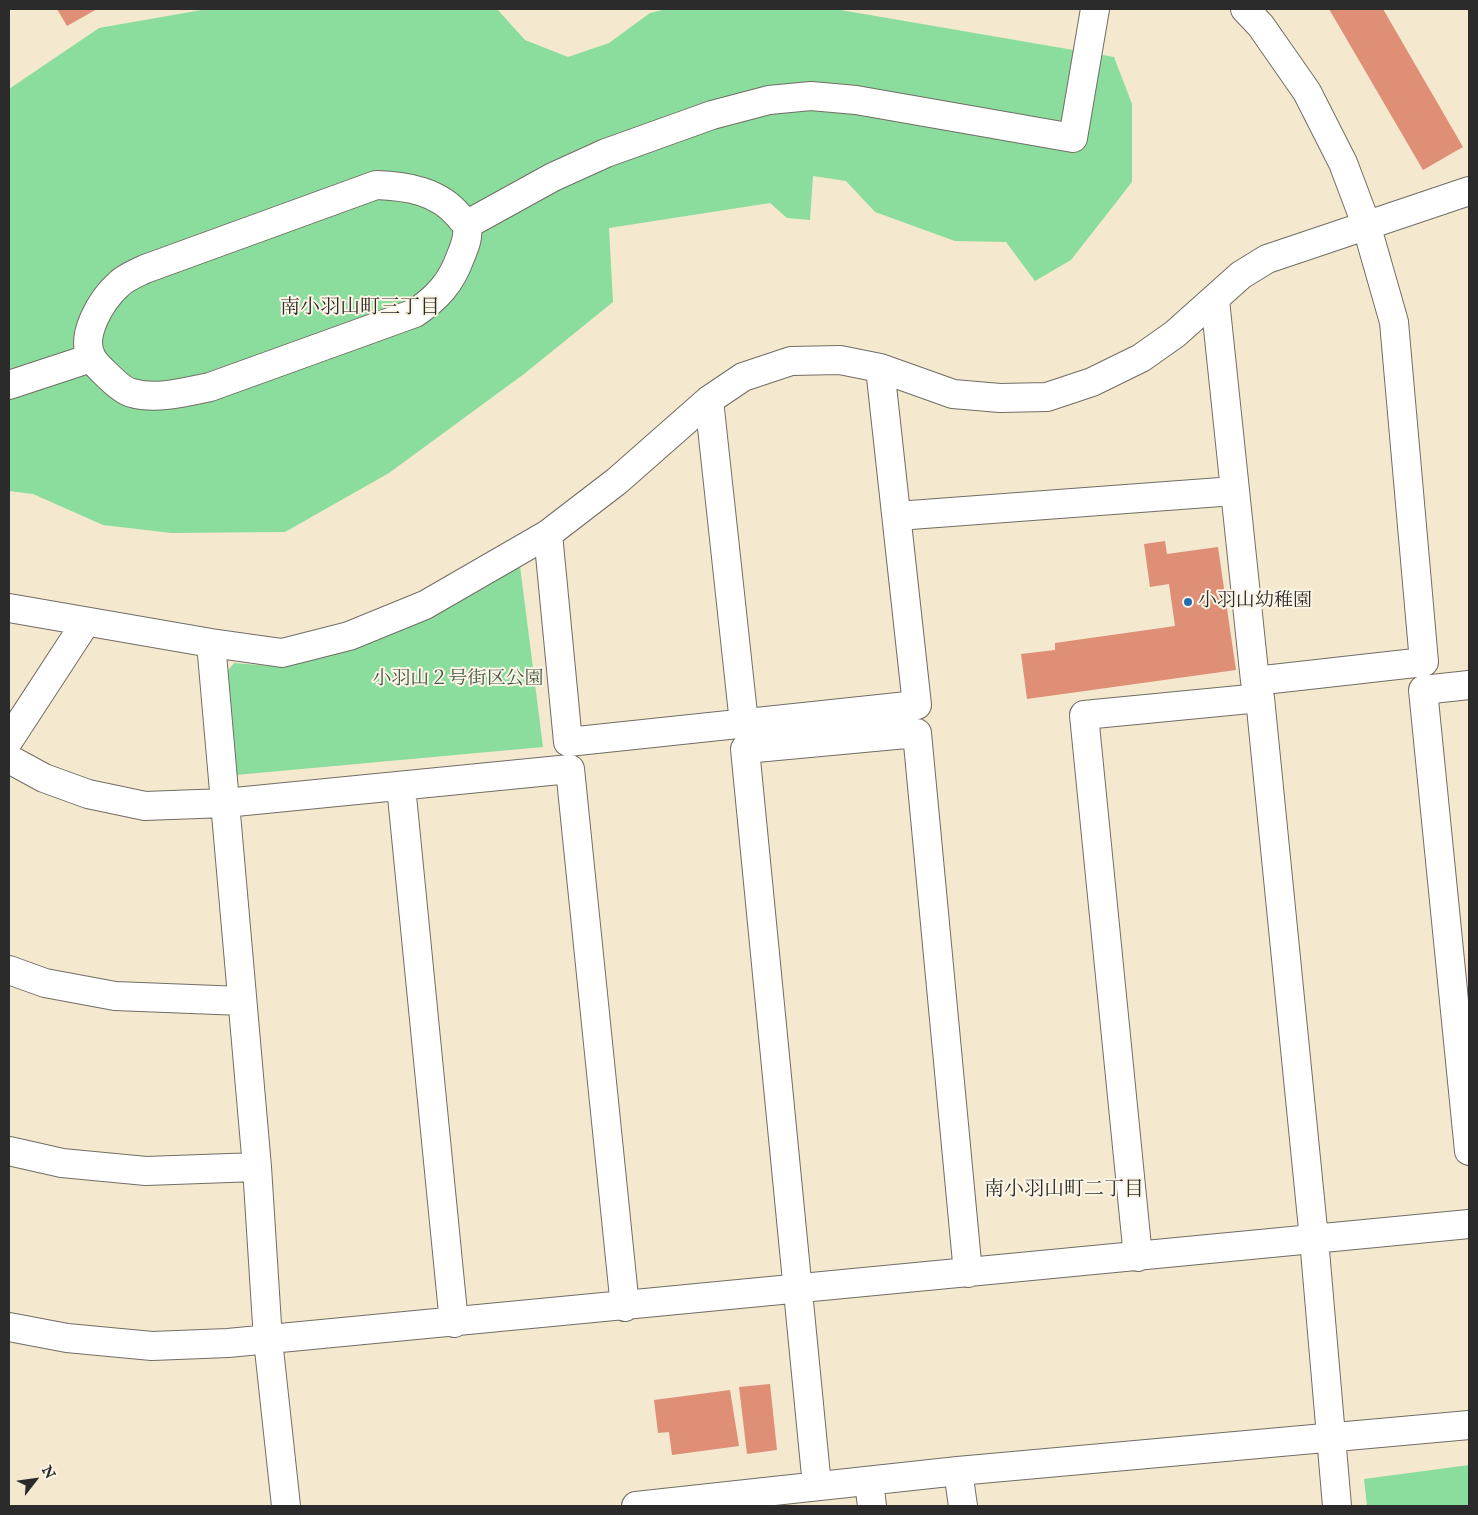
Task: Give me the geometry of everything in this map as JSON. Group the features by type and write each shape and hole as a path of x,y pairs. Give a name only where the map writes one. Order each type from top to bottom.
{"street":[{"path":"466,225 553,177 606,153 712,115 769,100 811,96 856,100 1072,138 1095,9"},
{"path":"1215,300 1255,681 1424,662 1394,322 1366,224 1343,163 1307,92 1261,26 1245,9"},
{"path":"376,185 401,186 427,192 450,205 466,225 467,239 455,272 434,300 415,313 210,387 153,396 130,393 106,375 91,358 89,340 92,324 102,304 119,283 145,269 376,185"},
{"path":"9,608 211,643 282,653 349,636 425,605 548,534 617,480 709,400 743,377 791,361 840,360 880,368 952,394 1000,398 1047,397 1092,382 1141,358 1175,334 1241,275 1267,259 1469,190"},
{"path":"9,385 91,358"},
{"path":"548,534 568,742 917,705 880,368"},
{"path":"709,400 744,723"},
{"path":"897,516 1234,491"},
{"path":"9,740 86,622"},
{"path":"211,643 257,1167 268,1340 286,1506"},
{"path":"1469,685 1423,690 1469,1151"},
{"path":"1138,1257 1084,715 1260,698 1314,1239 1337,1506"},
{"path":"816,1486 745,749 917,734 968,1273"},
{"path":"9,759 44,778 88,794 145,806 225,802 570,769 625,1307"},
{"path":"401,786 454,1323"},
{"path":"9,970 45,983 116,996 242,1001"},
{"path":"9,1151 62,1163 146,1171 257,1167"},
{"path":"9,1327 67,1338 152,1346 268,1340 1469,1224"},
{"path":"636,1506 816,1486 870,1494 958,1471 1469,1425"},
{"path":"958,1471 963,1506"}],"green space":[{"path":"207,9 497,9 525,40 568,57 609,43 650,13 667,9 835,9 1114,57 1132,104 1132,182 1071,260 1035,281 1006,242 955,241 875,212 846,181 813,176 810,220 787,218 770,203 609,228 613,302 524,374 389,473 285,532 171,533 103,525 33,494 9,491 9,89 99,28"},
{"name":"小羽山２号街区公園","path":"519,558 543,747 236,775 222,678 234,663 285,667 285,658"},
{"path":"1469,1465 1469,1506 1367,1506 1364,1479"}],"building":[{"path":"57,9 97,9 67,26"},
{"path":"1329,9 1383,9 1463,147 1423,170"},
{"path":"1165,541 1167,554 1218,547 1236,670 1027,699 1021,654 1055,650 1055,643 1175,626 1169,584 1150,587 1144,544"},
{"path":"770,1384 777,1450 747,1454 739,1387"},
{"path":"730,1390 739,1446 672,1455 669,1432 658,1433 654,1400"}],"place":[{"name":"小羽山幼稚園","path":"1188,602"}],"district":[{"name":"南小羽山町三丁目","path":"360,309"},
{"name":"南小羽山町二丁目","path":"1064,1191"}]}
